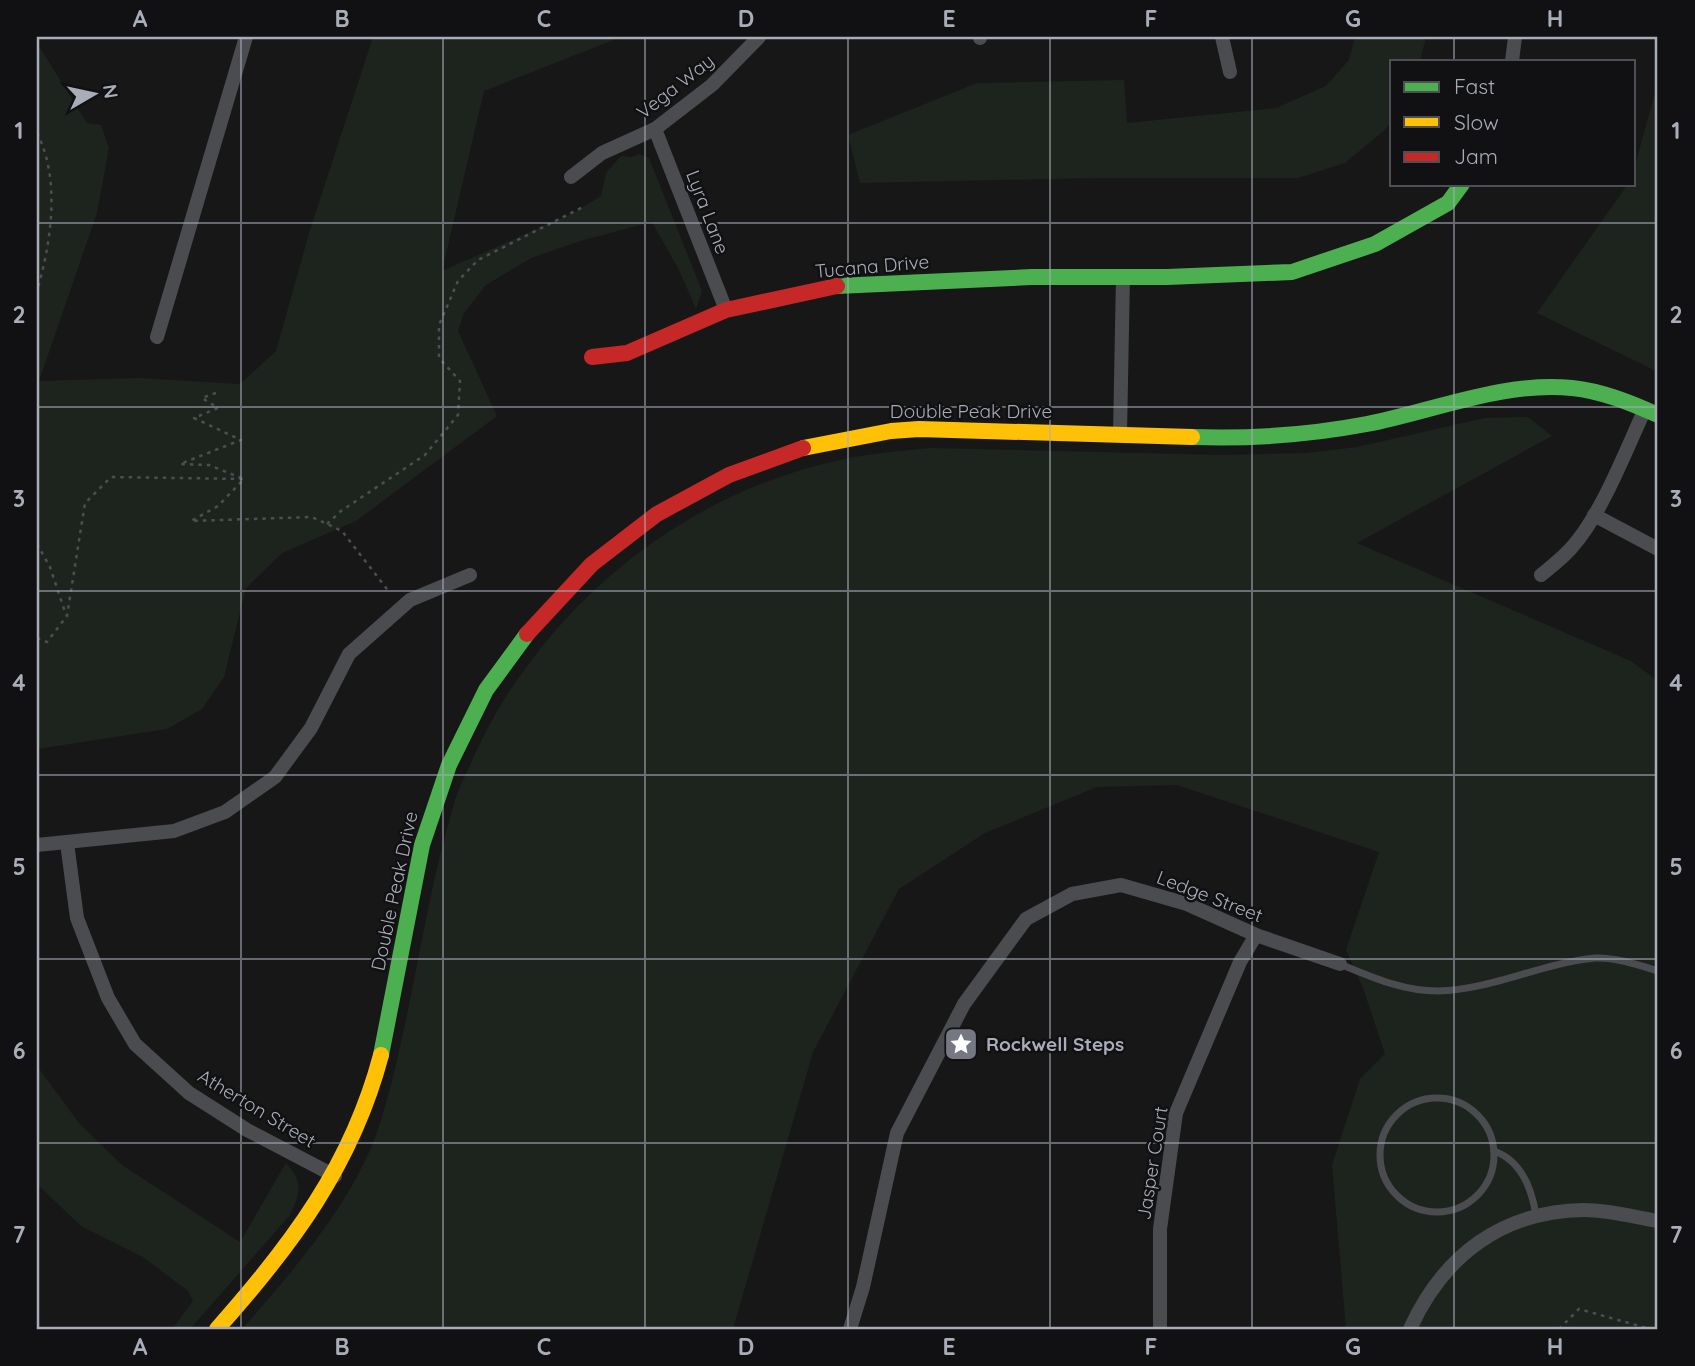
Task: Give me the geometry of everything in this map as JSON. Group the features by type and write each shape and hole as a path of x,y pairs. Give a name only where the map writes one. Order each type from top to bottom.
{"street":[{"name":"Vega Way","path":"571,177 602,153 655,129 712,85 759,37"},
{"path":"1222,37 1230,72"},
{"path":"1512,60 1516,37"},
{"path":"157,337 241,38"},
{"name":"Lyra Lane","path":"655,129 726,310"},
{"name":"Tucana Drive","path":"592,357 627,352 726,310 836,286 1032,277 1167,277 1292,272 1375,244 1448,203 1461,186"},
{"path":"1120,434 1123,276"},
{"name":"Double Peak Drive","path":"217,1329 290,1244 335,1176 366,1103 386,1034 422,847 445,774 467,723 492,678 516,643 556,597 606,552 670,506 750,466 816,444 876,433 921,429 1215,438 1273,436 1347,427 1512,392 1558,387 1609,395 1652,412"},
{"path":"1541,575 1576,543 1652,412"},
{"path":"1594,515 1658,550"},
{"path":"37,845 174,831 225,812 275,777 311,728 349,654 410,600 470,575"},
{"name":"Atherton Street","path":"67,843 76,918 108,998 135,1044 189,1093 247,1130 335,1176"},
{"name":"Ledge Street","path":"850,1329 863,1287 897,1133 964,1004 1026,919 1072,894 1121,885 1186,904 1256,935 1340,964"},
{"name":"Jasper Court","path":"1160,1329 1160,1229 1176,1113 1240,962 1256,935"},
{"path":"1410,1329 1437,1280 1459,1257 1494,1233 1536,1217 1584,1210 1658,1220"}],"lane":[{"name":"Ledge Street","path":"1340,964 1402,988 1438,991 1471,987 1558,964 1598,958 1637,964 1658,971"},
{"path":"1431,1098 1449,1099 1466,1106 1480,1117 1489,1133 1494,1151 1492,1170 1483,1188 1469,1202 1452,1210 1432,1212 1413,1207 1397,1196 1385,1180 1380,1161 1381,1143 1387,1126 1406,1107 1431,1098"},
{"path":"1494,1151 1505,1155 1532,1189 1536,1217"}],"path":[{"path":"37,133 49,170 51,222 37,291"},
{"path":"327,524 341,511 425,455 458,415 460,381 439,358 439,325 457,281 478,260 583,207"},
{"path":"216,393 202,398 218,408 194,418 241,440 180,464 209,465 244,479"},
{"path":"37,638 47,642 66,616 85,503 111,477 244,479"},
{"path":"244,479 218,506 191,521 312,517 342,531 390,593"},
{"path":"37,544 50,567 66,616"},
{"path":"1559,1329 1579,1308 1650,1329"}],"shaded area":[{"path":"373,37 621,37 484,91 442,271 575,212 601,196 606,173 621,156 632,157 639,154 649,158 702,291 696,309 679,270 652,222 583,240 531,258 486,285 464,313 458,331 497,416 356,521 282,553 246,588 224,677 202,709 167,729 37,749 37,43 87,123 101,125 109,148 97,213 39,381 139,378 240,384 276,351 310,230"},
{"path":"1355,37 1426,37 1420,60 1390,60 1390,122 1386,129 1345,163 1298,178 1094,178 860,183 848,135 977,83 1124,80 1127,123 1276,108 1326,86 1349,60"},
{"path":"1658,82 1658,372 1537,313 1627,186 1636,186 1636,162"},
{"path":"1528,417 1552,436 1357,543 1631,661 1658,681 1658,1329 1346,1329 1332,1165 1360,1079 1385,1054 1363,988 1346,950 1379,852 1177,785 1097,787 985,833 899,889 813,1052 733,1329 242,1329 318,1238 351,1187 376,1135 398,1056 433,887 455,799 489,726 519,677 558,628 591,593 627,562 666,534 707,509 794,472 875,454 931,448 1222,455 1306,453 1357,447 1485,418"},
{"path":"37,1066 79,1123 122,1165 240,1242 286,1163 296,1176 298,1194 290,1215 190,1329 172,1329 193,1301 188,1291 143,1257 81,1226 37,1184"}],"traffic: fast":[{"path":"837,286 1032,277 1167,277 1292,272 1375,244 1448,203 1461,186"},
{"path":"1192,437 1258,437 1323,431 1367,424 1494,393 1546,387 1594,392 1658,415"},
{"path":"381,1055 422,845 449,765 486,690 527,634"}],"traffic: slow":[{"path":"803,448 891,431 919,429 1192,437"},
{"path":"217,1329 270,1267 316,1202 354,1133 381,1055"}],"traffic: jam":[{"path":"592,357 627,353 726,310 837,286"},
{"path":"527,634 592,564 657,514 729,475 803,448"}],"place":[{"name":"Rockwell Steps","path":"961,1044"}]}
